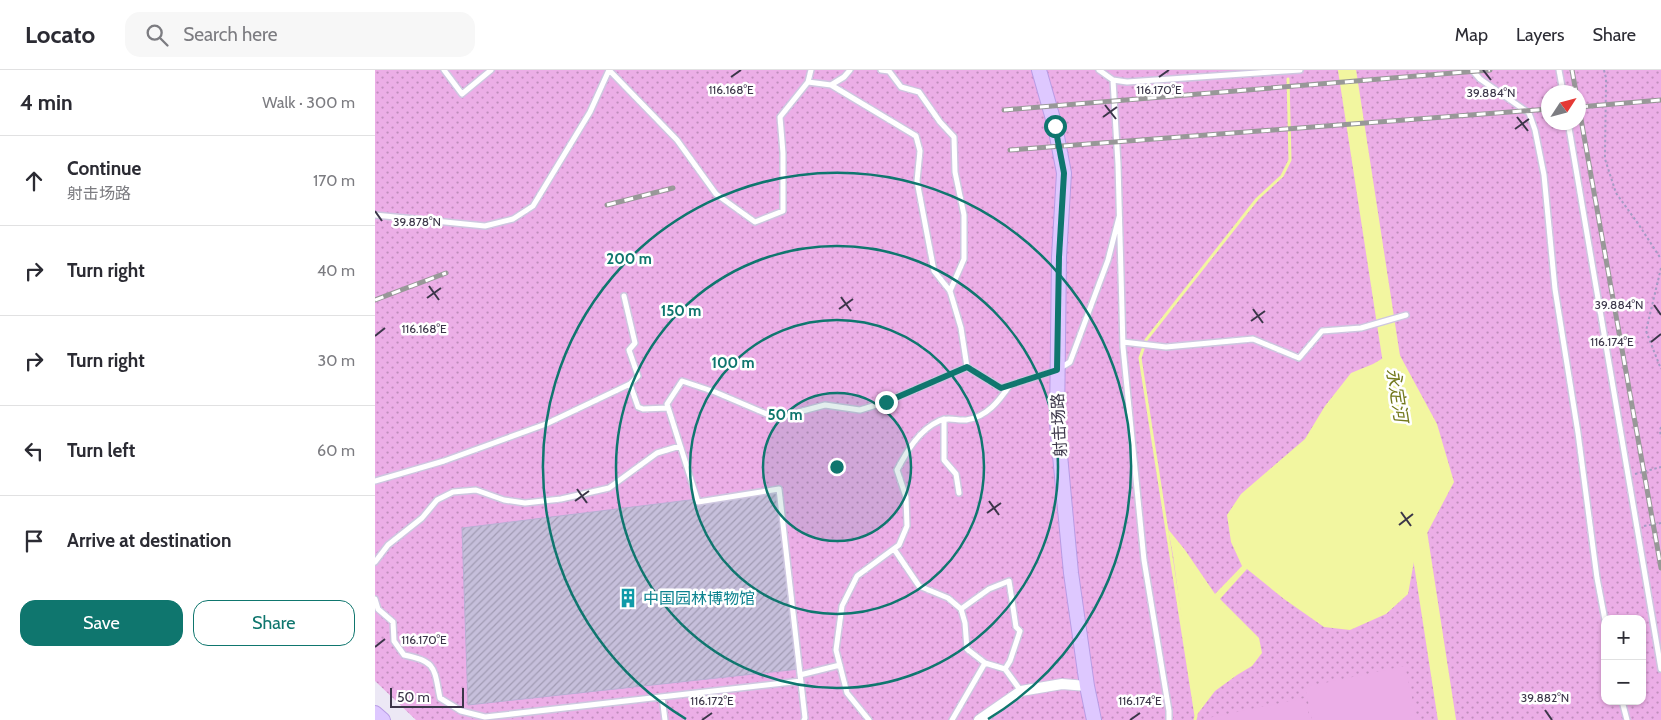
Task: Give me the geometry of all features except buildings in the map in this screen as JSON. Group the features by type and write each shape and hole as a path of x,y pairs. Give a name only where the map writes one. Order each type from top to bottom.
{"street":[{"name":"射击场路","path":"1039,70 1055,126 1064,173 1059,257 1057,423 1071,573 1087,686 1094,720"},
{"path":"979,720 1021,691 1062,684 1087,686"},
{"path":"375,713 383,720"}],"lane":[{"path":"444,70 462,94 491,70"},
{"path":"375,215 485,226 513,219 533,206 590,112 609,70 677,140 716,194 755,222 783,211 783,153 780,117 808,82 811,70"},
{"path":"831,85 844,77 849,70"},
{"path":"881,70 889,71 901,87 919,92 940,122 954,137 955,172 964,215 964,259 951,291"},
{"path":"1099,70 1113,80 1127,82 1299,70"},
{"path":"1472,70 1480,79 1529,113 1535,130 1544,175 1555,289 1604,615"},
{"path":"1559,70 1562,85"},
{"path":"1113,80 1118,164 1123,342 1144,560 1169,720"},
{"path":"808,82 831,85 916,136 920,150 917,181 934,271 951,291 961,328 967,367 1001,388 1057,370 1070,362 1108,260 1119,217"},
{"path":"1569,130 1661,669"},
{"path":"375,481 444,461 546,424 629,384 638,376 629,350 635,343 624,296"},
{"path":"1123,342 1166,347 1253,340 1299,358 1322,331 1361,328 1406,315"},
{"path":"804,720 801,678 779,489 698,502 667,404 682,381 715,392 776,418 825,405 860,410 886,402 967,367"},
{"path":"629,384 638,407 643,409 668,408"},
{"path":"869,720 847,693 836,650 842,606 857,576 899,545 907,526 905,497 897,470 917,438 938,421 944,419 966,420 983,413 996,405 1011,384"},
{"path":"944,419 944,460 956,474 959,493"},
{"path":"375,562 388,545 422,518 437,500 453,492 476,490 504,500 525,503 561,499 609,488 657,452 680,446"},
{"path":"894,549 919,586 947,598 961,609 965,622 967,649 985,663 1005,669 1021,691"},
{"path":"961,609 989,589 1009,581 1016,627 1020,631 1010,661 1005,669"},
{"path":"375,599 378,609 393,622 394,641 404,655 422,658 433,668 440,698 461,711 485,716 662,697 801,678 839,665"},
{"path":"952,720 985,663"},
{"path":"662,697 665,720"},
{"path":"1623,705 1627,720"}],"path":[{"path":"1604,70 1606,78 1605,159 1616,194 1639,225 1661,260"},
{"path":"1661,268 1646,331 1661,369"},
{"path":"1661,427 1661,437"},
{"path":"1628,476 1661,467"},
{"path":"1637,527 1661,522"}],"shaded area":[{"path":"375,70 1661,70 1661,720 416,720 375,681"},
{"path":"1405,666 1417,720 1312,720 1305,687"},
{"path":"1305,698 1310,720 1203,719"}],"water":[{"path":"1397,350 1437,424 1454,482 1415,556 1408,594 1386,614 1350,630 1324,627 1284,599 1247,569 1220,599 1259,638 1262,653 1252,666 1215,691 1196,716 1168,529 1215,594 1242,566 1231,542 1227,515 1241,494 1305,439 1325,406 1351,373 1373,364"}],"waterway":[{"name":"永定河","path":"1347,70 1394,376"},
{"path":"1195,720 1196,716 1140,358 1146,340 1257,199 1282,176 1290,160 1288,79"},
{"name":"永定河","path":"1417,525 1447,720"}],"railway":[{"path":"1004,110 1490,70"},
{"path":"1572,70 1575,85"},
{"path":"1586,106 1661,100"},
{"path":"1010,150 1541,110"},
{"path":"1583,130 1661,568"},
{"path":"607,205 673,188"},
{"path":"375,300 446,273"}],"place":[{"name":"中国园林博物馆","path":"628,598"}],"route":[{"path":"886,402 967,367 1001,388 1057,370 1059,257 1064,173 1055,126"}]}
